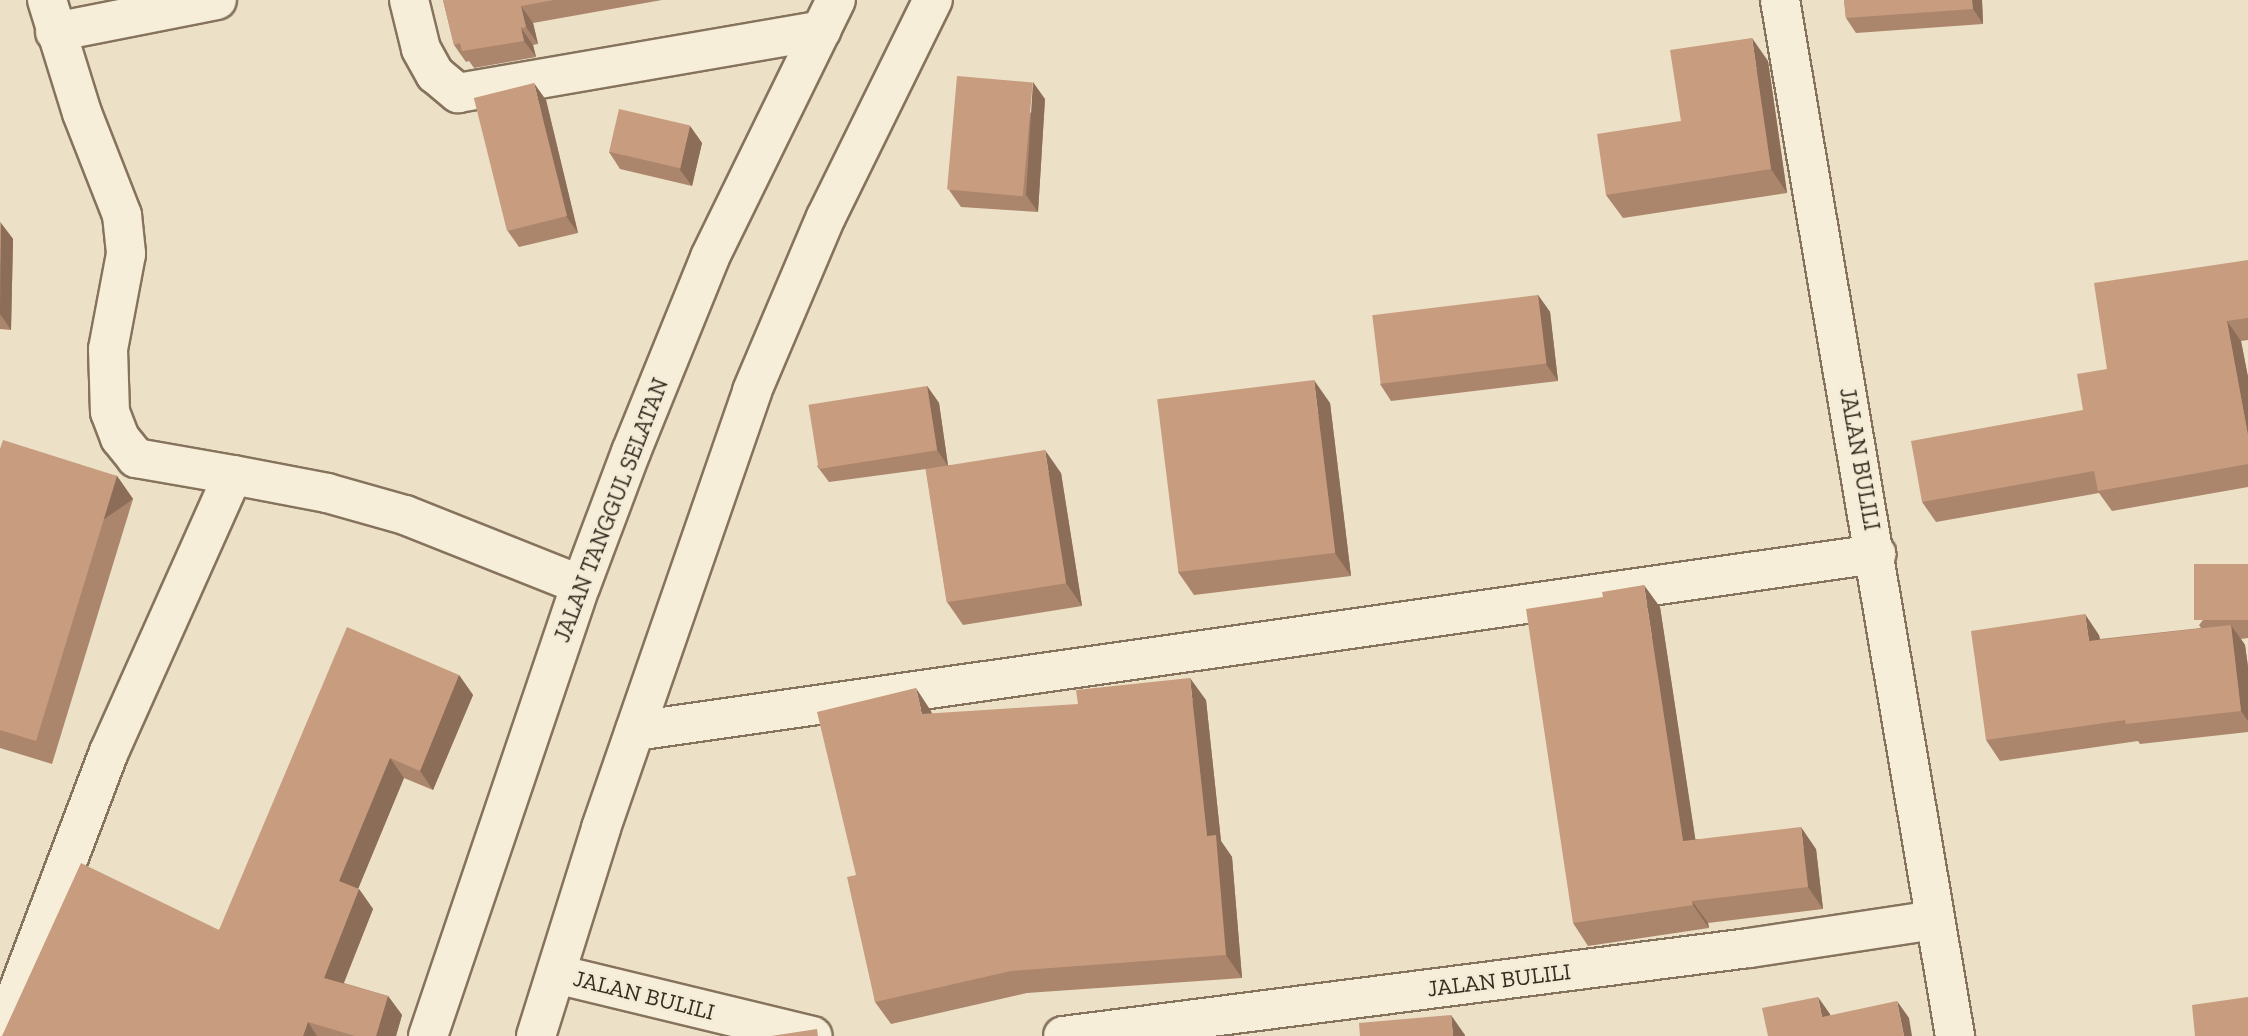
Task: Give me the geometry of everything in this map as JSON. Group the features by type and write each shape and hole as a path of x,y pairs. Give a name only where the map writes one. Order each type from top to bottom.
{"street":[{"path":"217,0 51,16 122,215 126,254 108,349 110,412 120,438 136,458 327,493 405,515 580,585"},
{"path":"409,0 421,49 436,74 458,93 829,15"},
{"path":"536,1036 635,731 752,391 826,218 933,0"},
{"name":"JALAN BULILI","path":"1780,0 1876,554 1955,1036"},
{"name":"JALAN TANGGUL SELATAN","path":"428,1036 580,585 710,257 829,15"},
{"path":"5,1017 109,752 233,475"},
{"path":"635,731 1876,554"},
{"name":"JALAN BULILI","path":"1063,1036 1749,948 1934,920"},
{"name":"JALAN BULILI","path":"556,974 813,1036"}],"building":[{"path":"443,0 554,0 521,6 526,27 521,28 524,41 462,51 460,43 454,45"},
{"path":"1844,0 1972,0 1973,9 1846,18"},
{"path":"1752,38 1771,169 1606,195 1597,134 1681,121 1670,50"},
{"path":"957,76 1033,83 1023,196 947,190"},
{"path":"534,83 567,216 507,231 474,98"},
{"path":"619,109 690,125 680,168 609,152"},
{"path":"2248,260 2248,318 2227,321 2248,435 2248,464 2098,491 2094,471 1922,502 1911,441 2083,410 2077,374 2107,369 2094,283"},
{"path":"1538,295 1546,363 1381,384 1372,315"},
{"path":"1314,380 1335,553 1178,572 1157,399"},
{"path":"927,386 937,450 819,469 808,405"},
{"path":"3,440 117,476 36,741 0,730 0,449"},
{"path":"1045,450 1066,583 947,602 925,469"},
{"path":"2194,564 2248,564 2248,620 2194,620"},
{"path":"1644,585 1683,841 1801,827 1808,887 1692,901 1693,905 1573,923 1526,609 1603,597 1602,592"},
{"path":"2085,614 2089,641 2231,625 2241,711 2126,724 2125,720 1986,740 1971,631"},
{"path":"347,627 459,675 420,771 390,758 339,881 359,889 324,978 388,996 376,1036 355,1036 308,1022 303,1036 2,1036 81,863 219,930"},
{"path":"1190,678 1207,836 1216,835 1226,955 1011,971 875,1002 847,877 856,875 817,712 916,688 922,714 1078,704 1076,690"},
{"path":"1818,997 1822,1017 1897,1001 1904,1036 1768,1036 1762,1008"},
{"path":"2248,997 2248,1036 2195,1036 2192,1005"},
{"path":"1451,1015 1453,1036 1360,1036 1359,1023"},
{"path":"817,1029 818,1036 771,1036"}]}
